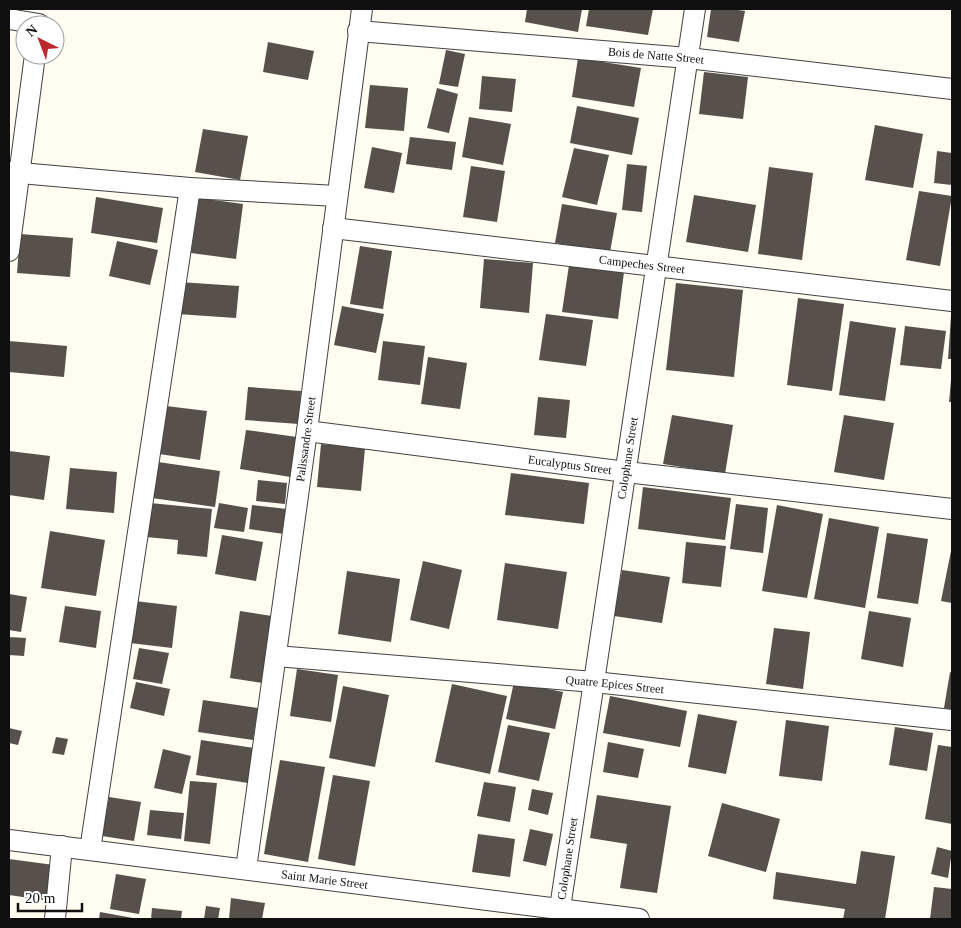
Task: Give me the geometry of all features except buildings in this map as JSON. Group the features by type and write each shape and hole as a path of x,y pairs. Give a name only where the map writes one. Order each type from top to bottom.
{"street":[{"name":"Palissandre Street","path":"246,869 307,431 362,9"},
{"name":"Colophane Street","path":"560,908 695,9"},
{"name":"Bois de Natte Street","path":"358,31 688,58 952,89"},
{"path":"9,250 14,172 33,65"},
{"path":"14,172 190,188 337,196"},
{"path":"90,850 190,188"},
{"name":"Campeches Street","path":"333,228 952,301"},
{"name":"Eucalyptus Street","path":"307,431 626,472 952,509"},
{"name":"Quatre Epices Street","path":"276,656 594,682 952,720"},
{"name":"Saint Marie Street","path":"9,840 639,919"},
{"path":"55,919 62,846"}]}
